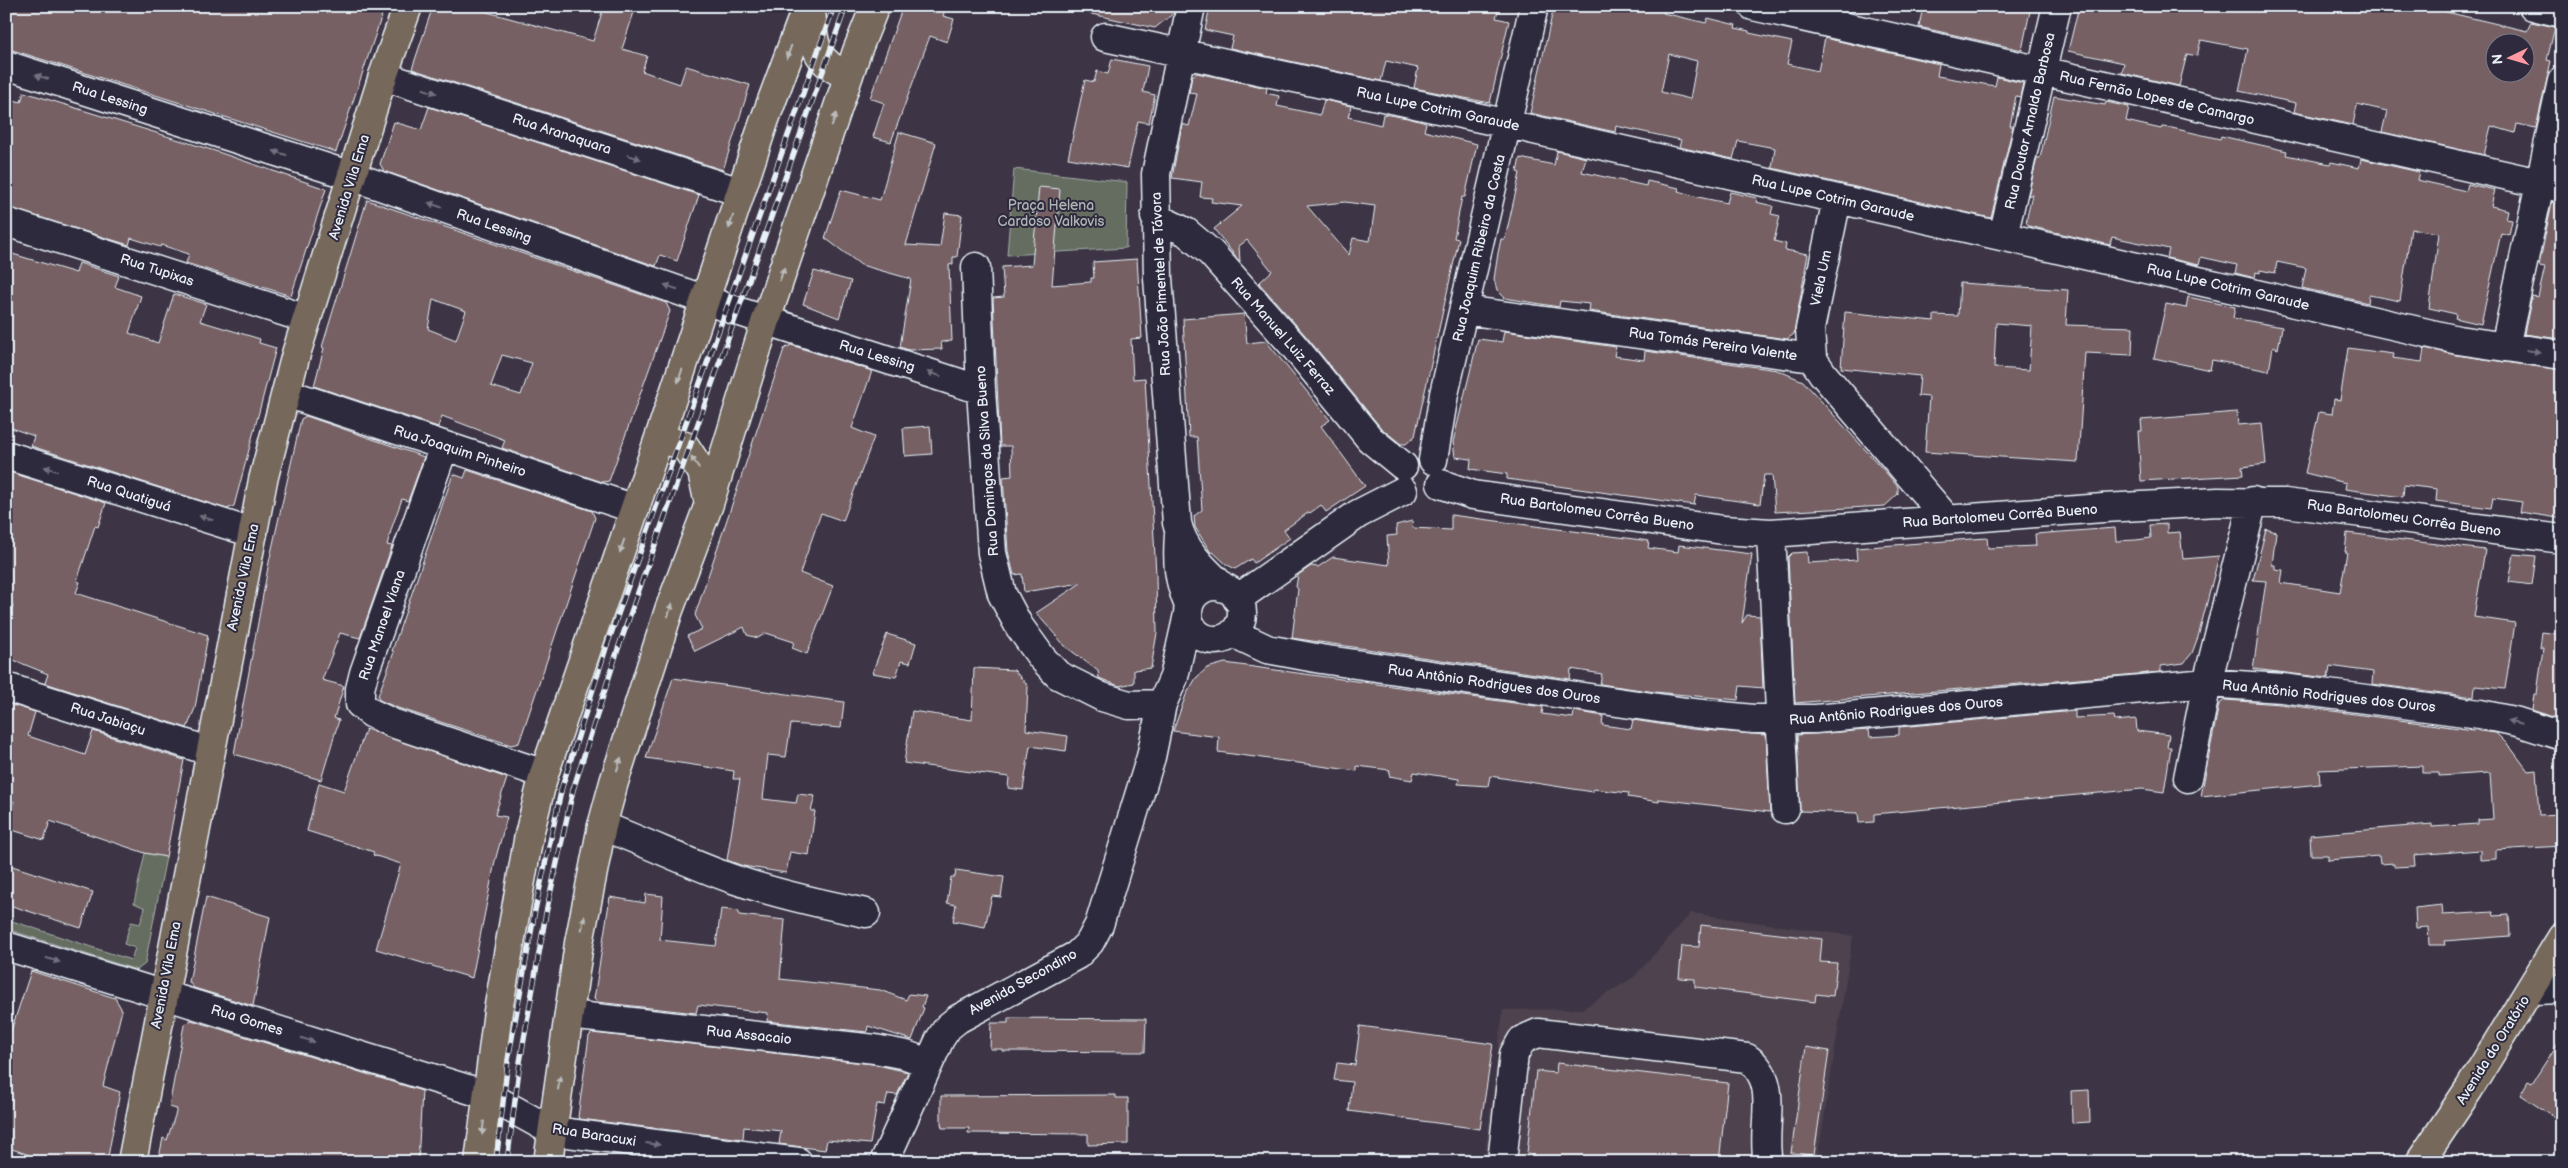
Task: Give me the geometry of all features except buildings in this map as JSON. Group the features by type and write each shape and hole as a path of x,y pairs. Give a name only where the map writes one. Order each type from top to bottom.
{"main road":[{"name":"Avenida Vila Ema","path":"132,1162 209,751 263,480 307,319 383,76 408,6"},
{"path":"479,1162 498,1011 529,835 544,774 660,438 740,192 808,6"},
{"path":"811,6 813,39 818,55 835,70 849,75"},
{"path":"548,1162 579,943 602,826 669,610 709,504 766,320 849,75 875,6"},
{"path":"660,438 685,446 702,472 709,504"},
{"name":"Avenida do Oratório","path":"2420,1162 2469,1089 2531,990 2562,936"}],"street":[{"name":"Rua João Pimentel de Távora","path":"1189,610 1181,585 1177,563 1179,534 1174,506 1155,218 1156,174 1191,6"},
{"name":"Rua Joaquim Ribeiro da Costa","path":"1437,472 1444,394 1534,6"},
{"name":"Rua Fernão Lopes de Camargo","path":"1753,6 2550,186"},
{"name":"Rua Doutor Arnaldo Barbosa","path":"2003,236 2057,6"},
{"path":"2533,6 2562,13"},
{"name":"Rua Lupe Cotrim Garaude","path":"1105,37 1508,124 2448,337 2562,354"},
{"name":"Rua Lessing","path":"6,65 352,176 766,320 981,390"},
{"name":"Rua Aranaquara","path":"383,76 740,192"},
{"path":"2505,347 2550,186 2562,81"},
{"name":"Viela Um","path":"1812,358 1810,329 1837,199"},
{"name":"Rua Manuel Luiz Ferraz","path":"1155,218 1186,232 1211,253 1292,345 1403,478"},
{"name":"Rua Tupixas","path":"6,222 307,319"},
{"name":"Rua Domingos da Silva Bueno","path":"976,267 981,390 992,553 1002,594 1018,626 1047,664 1058,675 1077,687 1102,698 1129,705 1162,704"},
{"name":"Rua Tomás Pereira Valente","path":"1464,310 1812,358 1823,374 1947,520"},
{"name":"Rua Joaquim Pinheiro","path":"286,393 635,509"},
{"name":"Rua Manoel Viana","path":"444,446 364,673 360,689 360,704 371,713 392,723 544,774"},
{"name":"Rua Quatiguá","path":"6,455 253,533"},
{"path":"1230,593 1358,514 1403,478 1414,458 1427,457 1437,472 1433,495 1421,500 1414,499 1403,478"},
{"name":"Rua Bartolomeu Corrêa Bueno","path":"1437,472 1452,490 1474,495 1724,530 1771,533 2103,508 2253,501 2285,503 2562,540"},
{"path":"2188,778 2206,683 2253,501"},
{"path":"1771,533 1782,720 1785,809"},
{"name":"Rua João Pimentel de Távora","path":"1179,534 1192,555 1230,593"},
{"path":"1215,586 1230,593 1242,616 1225,636 1174,677 1189,610 1199,592 1215,586"},
{"path":"1189,610 1194,630 1208,639 1225,636"},
{"name":"Rua Antônio Rodrigues dos Ouros","path":"1225,636 1268,649 1321,659 1693,713 1782,720 1882,714 2206,683 2291,689 2480,714 2518,722 2562,736"},
{"name":"Avenida Secondino","path":"884,1162 928,1063 948,1027 958,1019 1077,955 1090,942 1099,925 1112,886 1151,757 1162,704 1174,677"},
{"name":"Rua Jabiaçu","path":"6,687 209,751"},
{"path":"602,826 651,844 732,879 787,896 866,913"},
{"name":"Rua Gomes","path":"6,946 487,1095"},
{"path":"2531,990 2562,988"},
{"name":"Rua Assacaio","path":"569,1015 875,1049 906,1055 928,1063"},
{"path":"1502,1162 1514,1054 1522,1040 1538,1033 1747,1058 1756,1064 1764,1079 1768,1103 1766,1153 1768,1162"},
{"name":"Rua Baracuxi","path":"487,1095 552,1132 798,1162"}],"shaded area":[{"path":"1691,913 1853,936 1817,1162 1484,1162 1503,1010 1582,1009 1634,977"}],"green space":[{"name":"Praça Helena Cardoso Valkovis","path":"1014,169 1127,182 1126,248 1007,255"},
{"path":"145,853 166,857 145,964 137,970 6,929 6,919 131,960 135,948 124,944 131,922 140,924 145,908 134,903"}],"railway":[{"path":"496,1162 508,1060 535,910 562,787 607,645 834,6"},
{"path":"507,1162 520,1062 546,913 573,790 618,649 846,6"}]}
